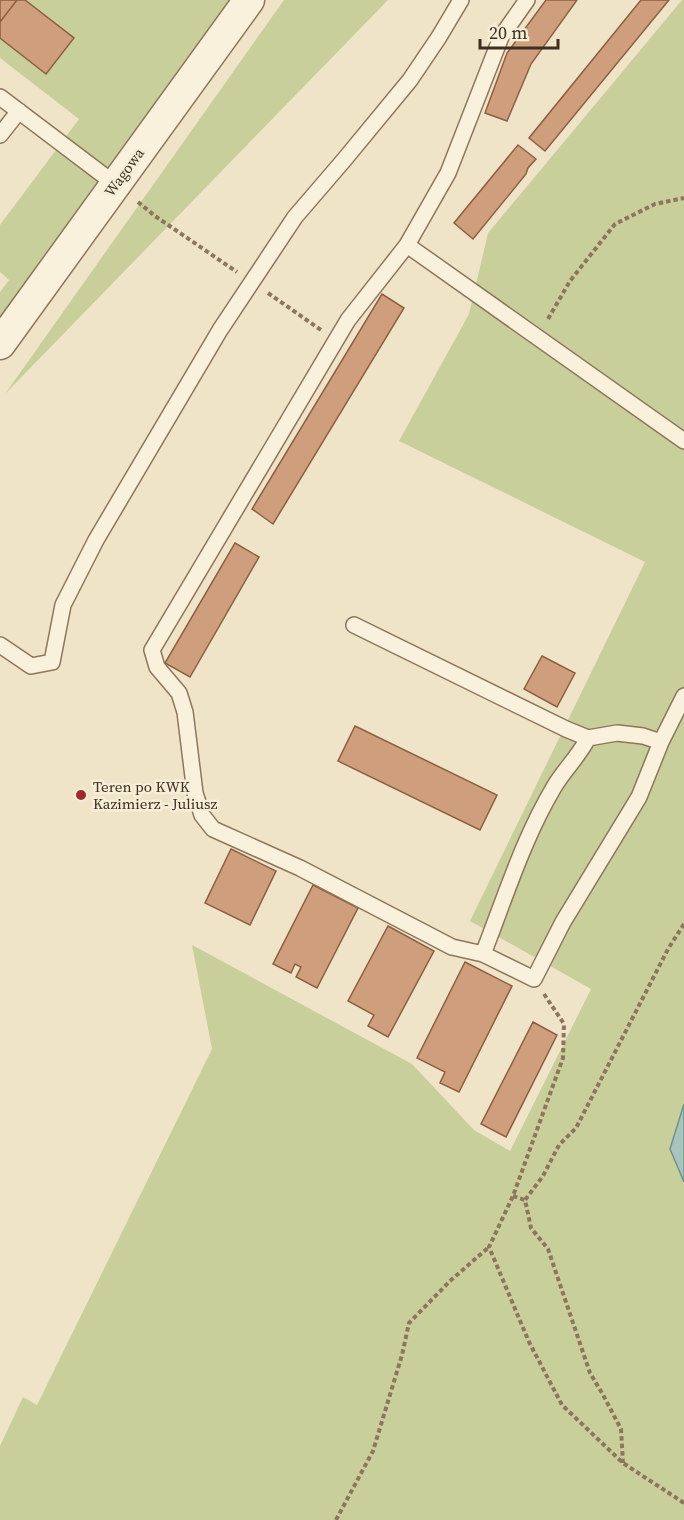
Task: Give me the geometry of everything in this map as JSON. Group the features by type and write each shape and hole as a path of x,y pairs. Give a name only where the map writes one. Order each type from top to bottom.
{"street":[{"name":"Wagowa","path":"0,344 249,0"}],"lane":[{"path":"0,645 31,666 52,662 63,605 96,540 220,330 295,216 410,80 461,0"},
{"path":"527,0 501,37 448,173 406,245 348,320 152,650 157,667 179,693 185,712 195,794 202,815 213,829 300,868 452,947 483,954 534,979 563,922 639,797 661,742 684,696"},
{"path":"0,97 115,184"},
{"path":"0,135 19,111"},
{"path":"406,245 684,441"},
{"path":"354,625 588,738 617,733 643,736 661,742"},
{"path":"483,954 530,834 554,786 581,752 588,738"}],"path":[{"path":"115,184 155,216 336,341"},
{"path":"538,338 570,281 615,224 655,204 684,198"},
{"path":"623,1463 621,1429 590,1373 548,1249 531,1228 525,1200 543,1176 559,1145 576,1128 668,949 684,924"},
{"path":"336,1520 373,1451 402,1356 409,1323 450,1281 489,1247 513,1196 562,1058 564,1024 534,979"},
{"path":"513,1196 525,1200"},
{"path":"489,1247 529,1342 562,1405 623,1463 684,1503"}],"green space":[{"path":"0,0 233,0 0,318 0,292 9,280 0,272 0,225 79,119 0,58"},
{"path":"284,0 388,0 5,394"},
{"path":"684,0 684,1104 670,1149 684,1182 684,1520 0,1520 0,1446 23,1397 37,1405 212,1049 192,945 412,1064 474,1130 510,1151 591,989 470,921 645,562 399,441 469,314 488,233"}],"water":[{"path":"684,1104 684,1182 670,1149"}],"building":[{"path":"0,0 17,0 0,22"},
{"path":"17,0 25,0 74,38 46,74 0,38 0,22"},
{"path":"546,0 577,0 531,64 507,121 485,113 507,53"},
{"path":"641,0 669,0 545,151 529,138"},
{"path":"518,145 536,159 473,239 454,223"},
{"path":"382,294 404,308 273,524 252,509"},
{"path":"235,543 259,557 190,677 165,663"},
{"path":"542,656 575,673 557,707 524,689"},
{"path":"355,726 497,795 480,830 338,761"},
{"path":"231,849 276,871 250,925 205,903"},
{"path":"313,885 358,908 317,988 296,977 301,967 295,964 291,973 273,964"},
{"path":"388,926 434,951 388,1037 368,1026 374,1015 348,1001"},
{"path":"465,962 512,986 459,1092 440,1083 445,1072 417,1058"},
{"path":"533,1022 557,1035 506,1137 481,1124"}],"place":[{"name":"Teren po KWK Kazimierz - Juliusz","path":"81,795"}]}
